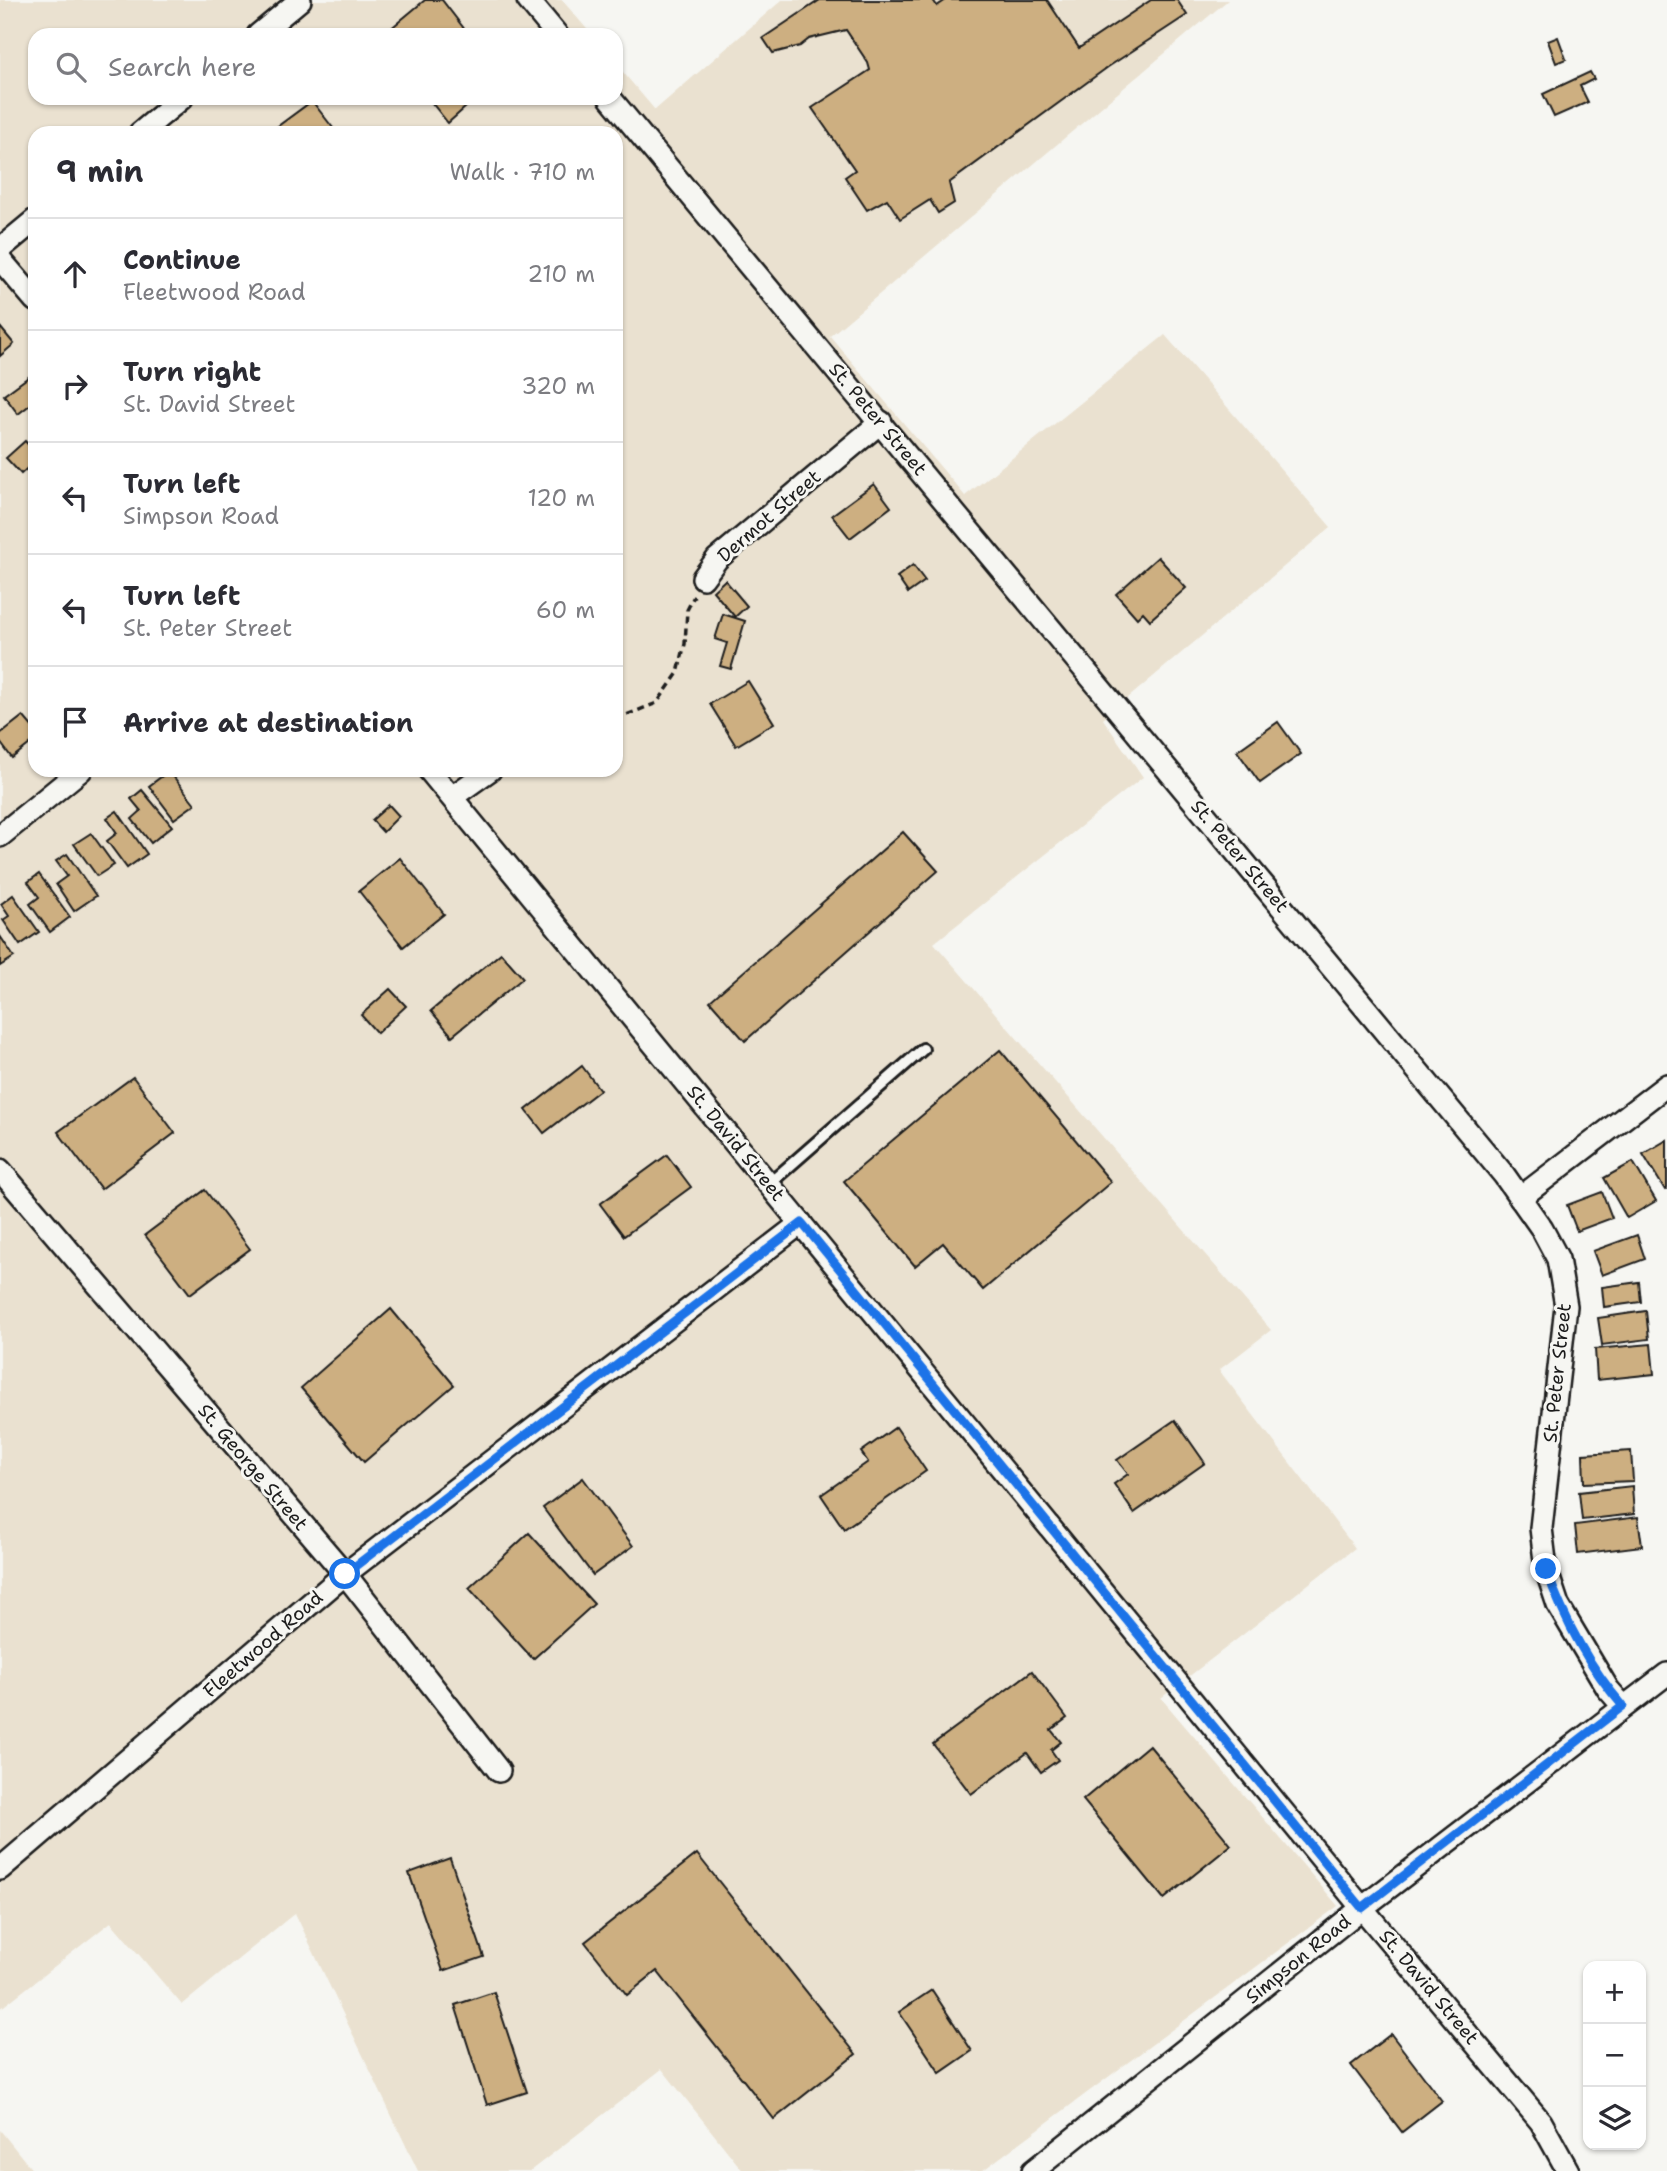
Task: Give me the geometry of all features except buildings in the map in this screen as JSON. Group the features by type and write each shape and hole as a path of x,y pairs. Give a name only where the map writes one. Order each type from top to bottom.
{"street":[{"path":"266,28 300,0"},
{"path":"528,0 551,28"},
{"path":"148,126 174,105"},
{"name":"St. Peter Street","path":"616,105 881,422 1542,1228 1558,1259 1566,1306 1541,1528 1546,1569 1558,1605 1608,1689 1623,1706"},
{"path":"0,249 28,226"},
{"path":"0,259 28,292"},
{"name":"Dermot Street","path":"703,578 717,559 881,422"},
{"path":"0,836 72,777"},
{"name":"St. David Street","path":"435,777 1362,1908 1541,2122 1567,2171"},
{"path":"452,797 480,777"},
{"path":"1520,1198 1667,1085"},
{"name":"St. George Street","path":"0,1170 345,1574 499,1771"},
{"name":"Fleetwood Road","path":"0,1870 345,1574 802,1223"},
{"name":"Simpson Road","path":"1033,2171 1362,1908 1667,1674"}],"lane":[{"path":"769,1184 923,1049"}],"path":[{"name":"Dermot Street","path":"623,716 657,703 678,673 685,644 687,610 703,578"}],"shaded area":[{"path":"0,0 562,0 586,28 28,28 28,105 623,105 623,72 655,110 782,0 1228,0 830,336 965,496 1165,335 1331,527 1103,719 1143,777 934,943 1271,1330 1219,1370 1355,1548 1161,1698 1338,1906 982,2171 743,2171 662,2069 530,2171 418,2171 295,1913 182,2005 111,1922 0,2009"},
{"path":"0,2130 33,2171 0,2171"}],"route":[{"path":"345,1574 802,1223 1362,1908 1623,1706 1608,1689 1558,1605 1546,1569"}]}
